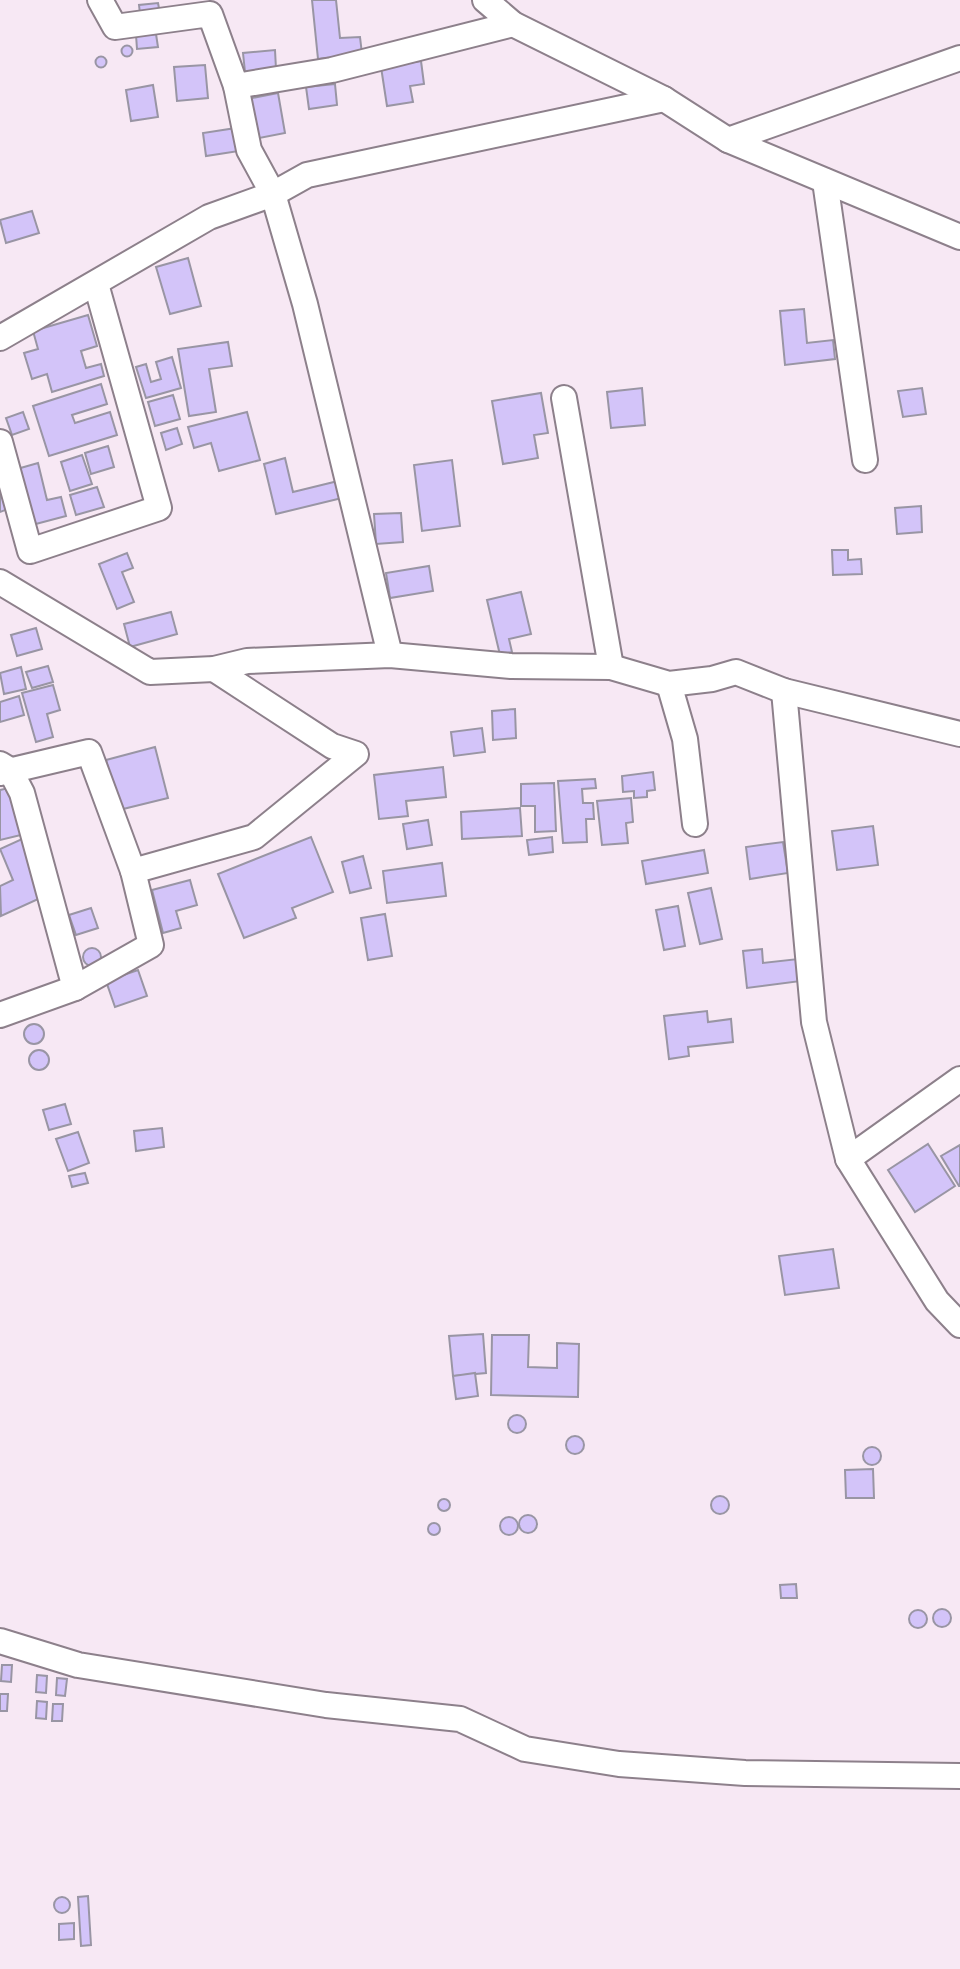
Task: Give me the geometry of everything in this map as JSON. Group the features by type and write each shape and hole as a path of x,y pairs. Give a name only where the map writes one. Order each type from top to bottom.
{"street":[{"path":"100,0 115,27 210,14 236,86 249,150 273,194 305,304 390,655"},
{"path":"485,0 513,24 664,99 728,140 960,237"},
{"path":"236,86 332,70 513,24"},
{"path":"728,140 960,58"},
{"path":"0,338 209,217 273,194 307,175 664,99"},
{"path":"825,181 865,460"},
{"path":"0,442 30,551 159,508 96,284"},
{"path":"564,398 611,667"},
{"path":"0,582 150,672 214,669 247,661 390,655 511,666 611,667 669,684 712,679 736,672 784,691 960,734"},
{"path":"133,871 254,837 356,754 332,746 214,669"},
{"path":"669,684 685,739 695,824"},
{"path":"784,691 814,1022 848,1159 937,1301 960,1325"},
{"path":"0,1015 75,988 151,945 133,871 89,752 3,769 22,793 75,988"},
{"path":"848,1159 960,1079"},
{"path":"0,1641 78,1665 326,1705 460,1719 525,1749 619,1764 745,1773 960,1776"}],"building":[{"path":"312,0 336,0 340,38 360,37 362,54 318,59"},
{"path":"158,3 161,19 141,22 139,5"},
{"path":"156,34 158,47 137,49 136,35"},
{"path":"127,45 133,51 127,57 121,51"},
{"path":"275,50 276,69 245,72 243,53"},
{"path":"101,56 107,62 101,68 95,62"},
{"path":"421,61 424,84 410,86 413,102 387,106 381,67"},
{"path":"205,65 208,98 177,101 174,67"},
{"path":"335,84 337,105 309,109 306,87"},
{"path":"153,85 158,117 131,121 126,90"},
{"path":"278,93 285,133 254,139 247,99"},
{"path":"236,128 239,151 206,156 203,133"},
{"path":"32,211 39,233 6,243 0,220"},
{"path":"188,258 201,306 170,314 156,267"},
{"path":"804,309 807,343 833,340 835,359 785,365 780,311"},
{"path":"88,315 97,346 81,351 86,368 101,364 104,376 52,392 47,374 32,379 24,353 38,349 33,331"},
{"path":"228,342 232,366 209,369 216,412 189,416 178,349"},
{"path":"172,357 181,388 146,398 136,367 146,364 151,382 161,379 156,362"},
{"path":"101,384 107,404 72,415 75,423 110,412 117,435 49,456 33,406"},
{"path":"642,388 645,425 611,428 607,392"},
{"path":"922,388 926,414 903,417 898,391"},
{"path":"541,393 548,433 534,435 538,458 503,464 492,401"},
{"path":"173,395 180,419 155,426 148,402"},
{"path":"23,412 29,429 12,435 6,418"},
{"path":"247,412 260,460 219,471 211,443 194,448 188,427"},
{"path":"177,428 182,444 166,450 161,433"},
{"path":"108,446 114,467 91,474 85,453"},
{"path":"82,455 92,484 70,491 61,462"},
{"path":"285,458 293,492 338,481 342,498 276,514 264,464"},
{"path":"452,460 460,526 422,531 414,465"},
{"path":"38,463 47,500 61,497 66,516 32,525 17,469"},
{"path":"97,487 104,507 76,515 70,495"},
{"path":"0,488 8,509 0,512"},
{"path":"921,506 922,532 897,534 895,508"},
{"path":"401,513 403,542 376,544 374,514"},
{"path":"832,550 848,550 848,560 861,559 862,574 833,575"},
{"path":"127,553 133,568 122,572 134,602 117,609 99,564"},
{"path":"429,566 433,591 390,598 386,573"},
{"path":"521,592 531,634 509,639 512,652 500,655 487,600"},
{"path":"171,612 177,634 130,647 124,624"},
{"path":"36,628 42,649 17,656 11,635"},
{"path":"48,666 53,682 32,688 26,672"},
{"path":"21,667 26,689 4,694 0,673"},
{"path":"53,685 60,710 47,714 53,737 36,742 22,693"},
{"path":"19,696 24,715 0,722 0,702"},
{"path":"515,709 516,738 493,740 492,711"},
{"path":"482,728 485,752 454,756 451,732"},
{"path":"155,747 168,798 119,810 106,760"},
{"path":"443,767 446,797 406,801 408,816 379,819 374,775"},
{"path":"653,772 655,790 647,791 647,797 634,798 634,791 623,792 622,776"},
{"path":"595,779 596,788 582,789 583,803 593,803 594,819 586,819 587,842 563,843 558,781"},
{"path":"554,783 556,831 535,832 535,806 521,806 521,784"},
{"path":"13,787 25,834 0,840 0,790"},
{"path":"631,798 633,822 626,823 628,843 602,845 597,801"},
{"path":"520,808 522,836 462,839 461,812"},
{"path":"428,820 432,845 407,849 403,824"},
{"path":"873,826 878,865 837,870 832,831"},
{"path":"311,837 333,892 292,908 296,918 244,938 218,874"},
{"path":"552,837 553,852 529,855 527,840"},
{"path":"22,839 47,895 1,916 0,886 13,880 0,849"},
{"path":"783,842 788,873 750,879 746,847"},
{"path":"704,850 708,873 646,884 642,861"},
{"path":"363,856 371,888 350,893 342,862"},
{"path":"442,863 446,896 387,903 383,871"},
{"path":"190,880 197,905 176,911 181,928 163,933 152,890"},
{"path":"711,888 722,939 700,944 688,893"},
{"path":"678,906 685,946 664,950 656,910"},
{"path":"91,908 98,928 76,935 69,915"},
{"path":"385,914 392,956 368,960 361,918"},
{"path":"88,948 96,948 101,957 99,964 88,966 83,961 83,953"},
{"path":"762,949 763,963 798,959 801,981 747,988 743,951"},
{"path":"138,970 147,996 115,1007 106,981"},
{"path":"707,1011 708,1022 731,1019 733,1042 688,1047 689,1056 669,1059 664,1016"},
{"path":"34,1024 41,1027 44,1034 41,1041 34,1044 27,1041 24,1034 27,1027"},
{"path":"39,1050 46,1053 49,1060 46,1067 39,1070 32,1067 29,1060 32,1053"},
{"path":"65,1104 71,1124 49,1130 43,1110"},
{"path":"162,1128 164,1147 136,1151 134,1131"},
{"path":"78,1132 89,1163 68,1171 56,1139"},
{"path":"928,1144 955,1186 915,1212 888,1170"},
{"path":"960,1145 960,1186 959,1186 941,1156"},
{"path":"85,1173 88,1183 72,1187 69,1176"},
{"path":"833,1249 839,1288 785,1295 779,1256"},
{"path":"483,1334 486,1373 453,1376 449,1336"},
{"path":"492,1335 529,1335 528,1367 557,1368 557,1343 579,1344 578,1397 491,1395"},
{"path":"475,1373 478,1396 456,1399 453,1376"},
{"path":"517,1415 526,1424 517,1433 508,1424"},
{"path":"575,1436 584,1445 575,1454 566,1445"},
{"path":"872,1447 881,1456 872,1465 863,1456"},
{"path":"873,1469 874,1498 846,1498 845,1470"},
{"path":"720,1496 729,1505 720,1514 711,1505"},
{"path":"444,1499 450,1505 444,1511 438,1505"},
{"path":"528,1515 537,1524 528,1533 519,1524"},
{"path":"509,1517 518,1526 509,1535 500,1526"},
{"path":"434,1523 440,1529 434,1535 428,1529"},
{"path":"796,1584 797,1598 781,1598 780,1585"},
{"path":"942,1609 951,1618 942,1627 933,1618"},
{"path":"918,1610 927,1619 918,1628 909,1619"},
{"path":"2,1665 12,1665 11,1682 1,1681"},
{"path":"37,1675 47,1676 46,1693 36,1692"},
{"path":"57,1678 67,1679 65,1696 56,1695"},
{"path":"0,1694 8,1694 7,1711 0,1711"},
{"path":"37,1701 47,1702 46,1719 36,1718"},
{"path":"53,1704 63,1704 62,1721 52,1721"},
{"path":"88,1896 91,1945 81,1946 78,1897"},
{"path":"59,1897 65,1897 70,1905 68,1911 59,1913 54,1908 54,1902"},
{"path":"74,1923 74,1939 59,1940 59,1924"}]}
